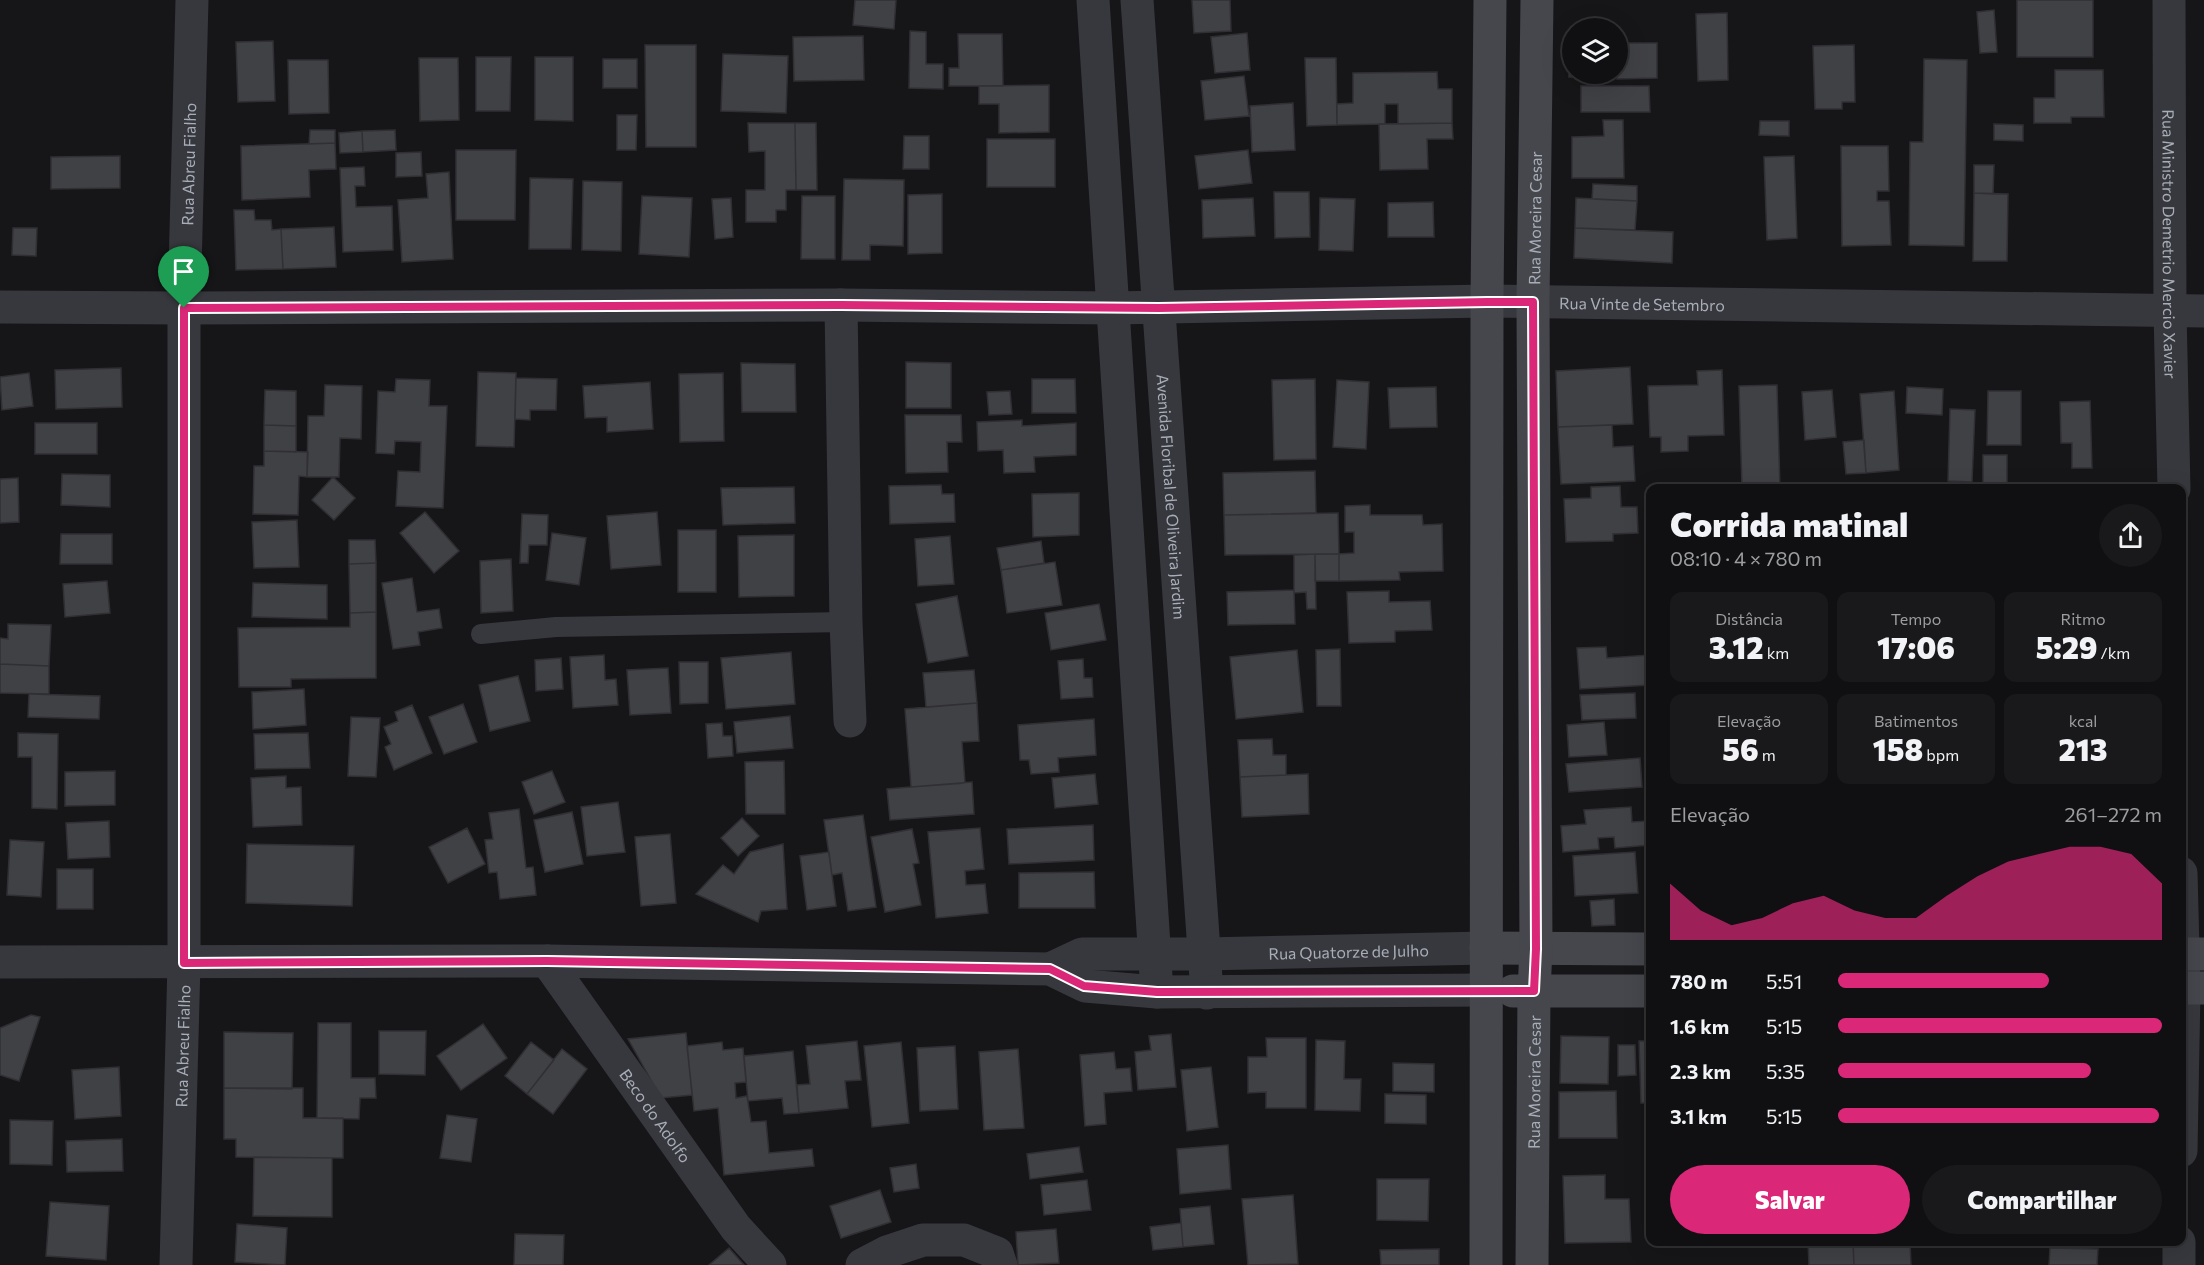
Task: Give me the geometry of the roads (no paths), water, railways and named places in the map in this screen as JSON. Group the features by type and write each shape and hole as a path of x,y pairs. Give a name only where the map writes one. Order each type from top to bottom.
{"street":[{"name":"Rua Abreu Fialho","path":"176,1265 184,963 184,308 192,0"},
{"path":"1093,0 1157,992"},
{"name":"Avenida Floribal de Oliveira Jardim","path":"1137,0 1207,993"},
{"path":"1486,1265 1487,302 1490,0"},
{"name":"Rua Moreira Cesar","path":"1532,1265 1536,949 1533,302 1537,0"},
{"name":"Rua Ministro Demetrio Mercio Xavier","path":"2169,0 2170,311 2174,484"},
{"name":"Rua Vinte de Setembro","path":"0,306 184,308 841,305 1159,308 1533,302 2204,311"},
{"path":"841,305 846,622 850,721"},
{"path":"1134,630 1182,629"},
{"path":"2186,924 2190,988 2186,1060"},
{"name":"Rua Quatorze de Julho","path":"1050,969 1082,954 1204,954 1486,948 1646,950"},
{"path":"1381,991 1383,950"},
{"name":"Rua Quatorze de Julho","path":"0,962 547,961 1050,969 1084,986 1157,992 1646,990"},
{"name":"Beco do Adolfo","path":"547,961 736,1228 770,1265"},
{"path":"862,1265 887,1252 923,1240 964,1240 997,1253 1001,1265"},
{"path":"2179,1246 2179,1265"}],"lane":[{"path":"481,634 556,627 846,622"}]}
